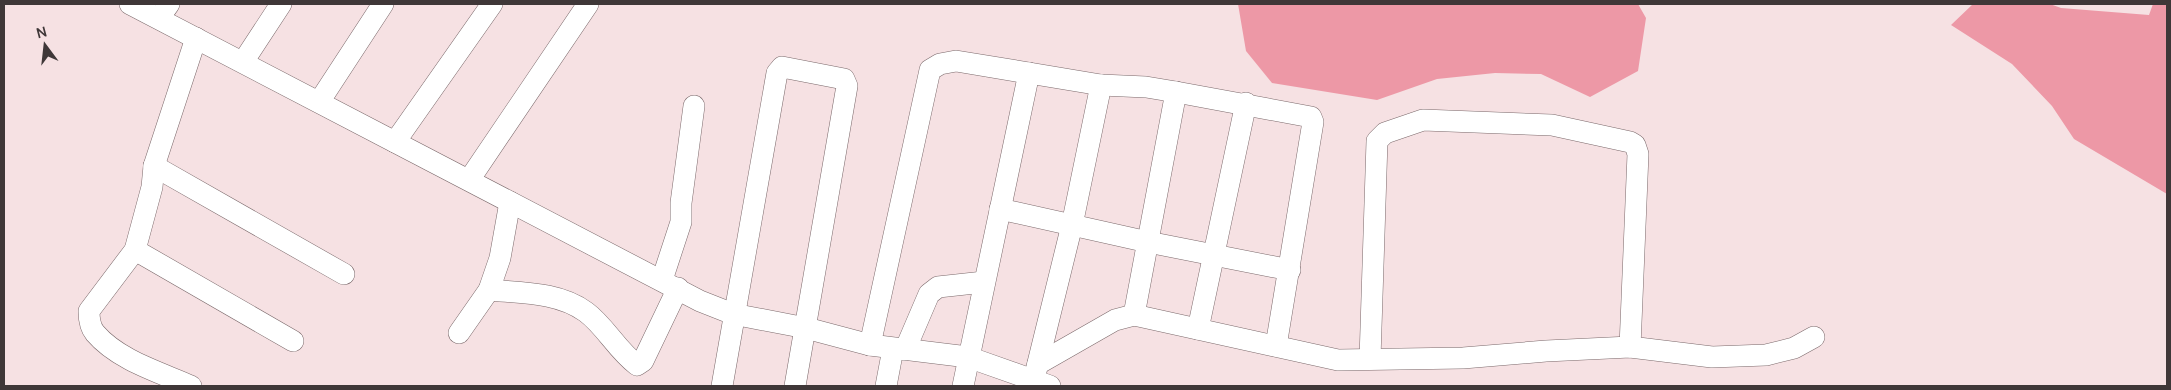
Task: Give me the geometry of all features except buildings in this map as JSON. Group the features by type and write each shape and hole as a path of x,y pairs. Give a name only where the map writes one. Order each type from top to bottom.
{"street":[{"path":"130,4 164,11 196,38 700,301 733,314 806,328 870,344 968,357 1041,376"},
{"path":"244,62 281,4"},
{"path":"319,102 383,4"},
{"path":"395,142 492,4"},
{"path":"469,180 588,4"},
{"path":"191,386 123,356 94,333 89,311 135,250 152,187 154,166 196,38"},
{"path":"870,344 930,70 940,64 956,61 1101,85 1146,87 1246,103 1310,117 1314,122 1276,346"},
{"path":"722,386 733,314 777,73 782,67 844,79 847,86 795,386"},
{"path":"963,386 1028,73"},
{"path":"1041,376 1101,85"},
{"path":"1134,315 1176,92"},
{"path":"1198,329 1246,103"},
{"path":"489,290 562,299 587,312 626,357 636,365 643,361 670,284 681,222 681,203 694,106"},
{"path":"1370,359 1377,141 1385,133 1423,120 1552,125 1630,142 1635,146 1638,154 1630,347"},
{"path":"154,166 344,274"},
{"path":"459,333 489,290 500,258 510,202"},
{"path":"1000,209 1148,242 1290,270"},
{"path":"135,250 294,341"},
{"path":"886,386 899,349 929,294 938,287 984,282"},
{"path":"1041,376 1114,320 1134,315 1338,360 1463,358 1546,351 1630,347 1712,357 1766,355 1794,348 1814,337"}],"shaded area":[{"path":"1238,4 1638,4 1646,18 1638,71 1590,97 1541,74 1495,73 1437,79 1377,100 1272,83 1246,51"},
{"path":"1973,4 2050,4 2061,8 2149,15 2153,4 2167,4 2167,194 2074,139 2052,106 2012,64 1951,25"}]}
